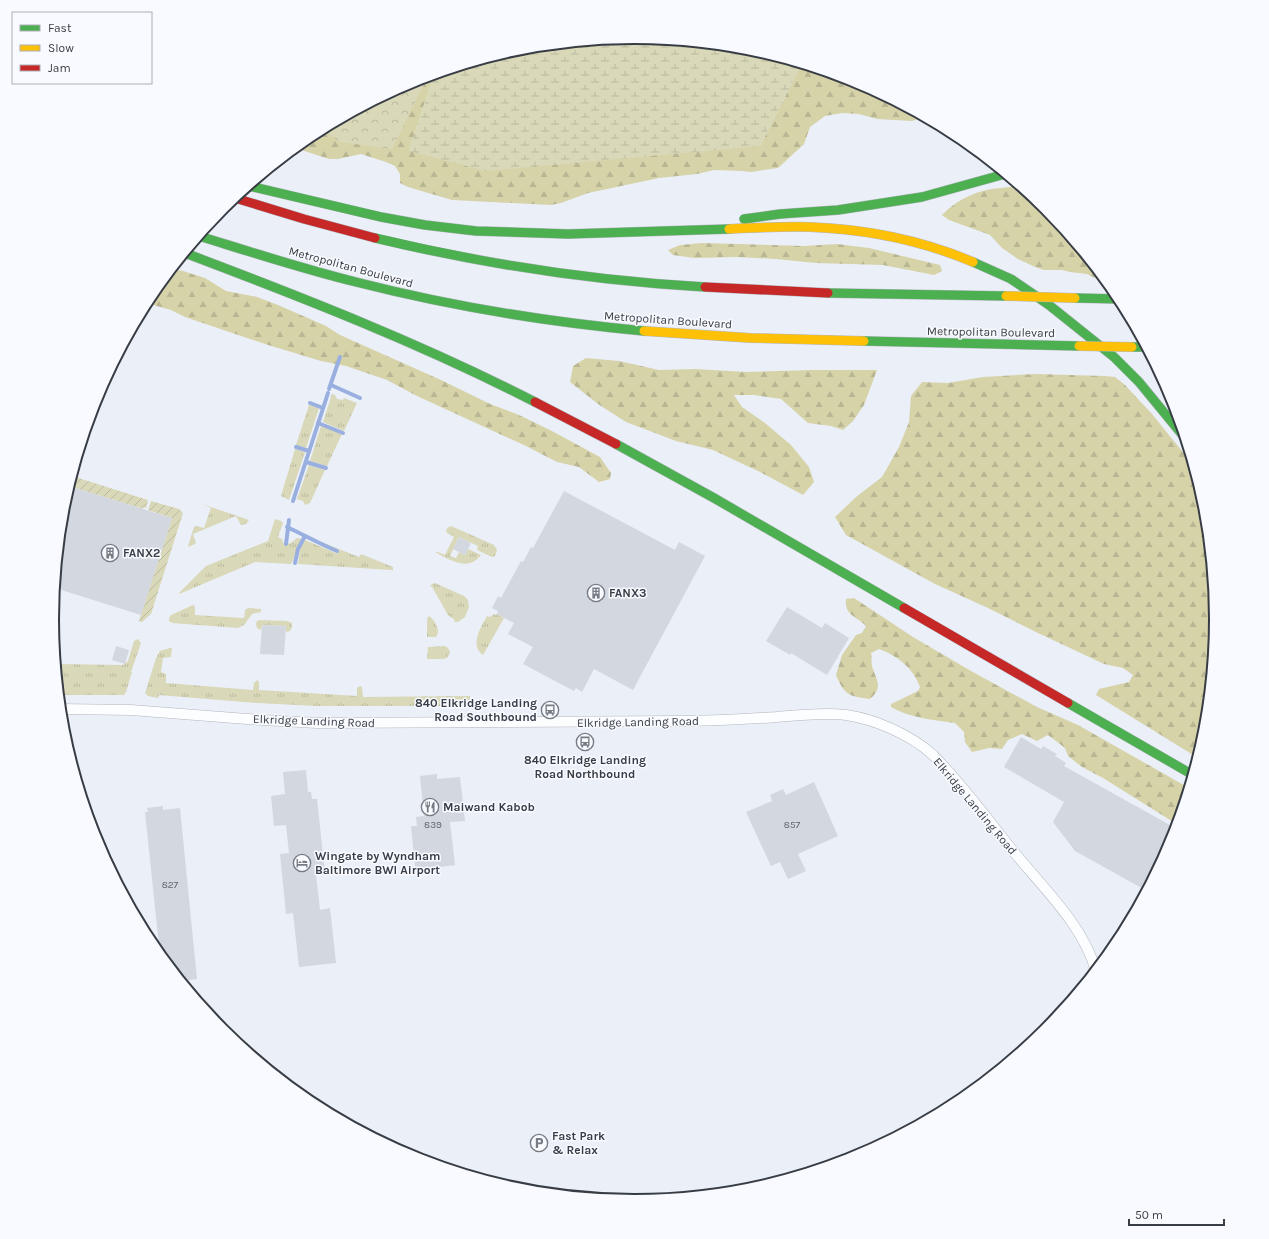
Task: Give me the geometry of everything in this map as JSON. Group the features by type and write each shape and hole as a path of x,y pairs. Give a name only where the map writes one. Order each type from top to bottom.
{"highway":[{"path":"666,230 780,214 838,210 922,197 1000,175"},
{"path":"255,187 382,217 425,225 476,231 568,234 810,227 873,233 914,241 952,253 1010,279 1049,305 1114,357 1139,382 1176,427"},
{"path":"241,200 390,242 516,267 584,277 678,286 772,291 1112,299"},
{"name":"Metropolitan Boulevard","path":"204,238 327,275 379,288 443,302 510,314 580,324 674,333 767,339 1141,347"},
{"path":"190,255 260,281 374,327 524,396 578,423 674,475 1189,772"}],"street":[{"name":"Elkridge Landing Road","path":"66,709 131,710 317,723 651,722 725,720 809,714 846,715 877,722 906,736 932,755 1064,912 1083,940 1094,966"}],"green space":[{"path":"597,45 672,45 747,55 799,69 760,146 485,171 409,151 432,82 486,64 522,55"},
{"path":"799,69 855,88 889,103 918,119 912,121 877,119 859,114 842,113 825,116 810,127 804,144 778,168 751,172 714,170 697,174 659,178 588,193 551,205 452,200 408,187 400,183 400,174 395,166 386,162 361,154 338,159 329,159 302,150 347,121 380,103 432,82 409,151 760,146"},
{"path":"424,84 392,149 340,142 328,133 380,103"},
{"path":"1014,187 1067,240 1097,278 1087,274 1062,270 1044,270 1035,267 1018,259 1002,248 990,235 949,220 942,215 961,200 985,190"},
{"path":"702,243 804,246 837,244 869,248 940,265 942,271 934,275 883,265 816,263 737,257 694,258 673,255 668,250 680,245"},
{"path":"177,270 205,278 226,291 257,297 278,305 326,326 340,335 441,380 490,404 519,415 550,430 600,457 611,473 610,479 599,482 579,467 557,462 526,446 417,396 387,380 346,366 321,361 265,344 185,317 171,310 153,305"},
{"path":"586,358 619,361 659,370 695,369 747,372 877,370 864,405 853,421 843,430 831,426 808,423 781,399 754,395 734,395 742,407 765,423 791,445 809,467 814,482 803,495 760,472 713,450 676,441 626,422 598,404 570,382 573,366"},
{"path":"1035,374 1115,377 1125,385 1152,414 1185,455 1199,507 1209,582 1209,657 1205,695 1199,732 1193,755 1096,695 1099,689 1129,682 1133,675 1123,668 1104,664 935,584 846,535 835,517 856,497 882,477 899,447 909,422 911,396 922,382 948,383 983,377"},
{"path":"332,394 335,395 337,399 343,400 344,398 357,403 344,431 323,422"},
{"path":"309,405 319,408 306,448 296,445"},
{"path":"321,426 342,434 327,466 310,461"},
{"path":"295,449 305,452 289,500 281,496"},
{"path":"309,465 325,470 310,503 305,505 303,501 297,499"},
{"path":"77,478 148,500 146,508 143,507 143,509 75,488"},
{"path":"151,501 179,509 183,513 151,614 142,622 139,621 172,518 148,510"},
{"path":"202,504 249,520 246,524 241,525 236,516 193,534 196,543 189,547 188,546 194,527 204,528 211,508"},
{"path":"275,519 283,523 278,537 282,539 283,543 285,544 292,542 297,538 302,539 291,564 255,562 179,594 206,566 268,541"},
{"path":"451,526 494,545 497,550 495,556 492,557 477,550 478,546 459,537 450,556 456,558 459,552 465,555 468,549 481,555 476,560 465,564 459,563 435,552 445,555 454,537 446,532 447,528"},
{"path":"305,540 336,553 337,550 315,541 316,540 359,557 361,554 393,567 393,570 298,564 300,549"},
{"path":"435,583 464,596 468,600 469,607 465,617 458,622 454,622 455,620 448,615 430,586"},
{"path":"854,598 913,637 971,671 1037,707 1078,725 1185,786 1173,822 1103,778 1082,767 1068,756 1065,748 1048,735 1037,741 1022,734 1008,740 1002,749 989,748 972,752 965,742 964,732 955,723 930,720 906,714 891,707 891,704 918,691 920,687 909,668 892,655 879,649 871,653 872,666 878,683 877,691 870,699 848,694 842,687 836,675 842,655 856,635 862,633 866,626 849,612 847,609 846,599"},
{"path":"193,605 195,607 195,615 244,618 245,610 248,608 261,609 261,612 252,614 244,625 238,628 172,623 169,621 171,615"},
{"path":"494,614 504,618 483,655 477,646 478,636 487,616 490,617"},
{"path":"429,616 438,629 436,637 427,637 427,619"},
{"path":"257,621 287,621 292,623 292,627 290,631 286,632 286,626 262,625 261,630 257,628 256,624"},
{"path":"138,639 141,643 124,695 64,695 61,664 123,665 128,661 134,641"},
{"path":"445,646 450,652 447,658 427,659 428,647"},
{"path":"172,648 171,657 163,658 161,672 166,674 166,683 253,690 254,683 257,680 259,682 259,690 357,696 357,688 360,686 362,687 363,697 470,696 470,706 317,706 159,695 158,698 148,696 145,693 156,658 160,651"}],"building":[{"name":"FANX2","path":"75,488 172,518 141,615 60,590 64,544"},
{"name":"FANX3","path":"564,491 675,550 679,542 705,556 633,690 594,669 582,692 576,688 574,691 523,664 533,647 508,634 514,623 497,614 498,611 492,608 498,596 501,598 521,561 523,562 531,547 533,548"},
{"path":"459,537 471,543 465,555 453,549"},
{"path":"787,607 822,628 825,623 849,638 827,675 791,653 790,655 766,641"},
{"path":"262,625 286,626 284,655 260,654"},
{"path":"116,646 129,650 125,664 112,660"},
{"path":"1021,737 1041,749 1043,746 1057,754 1055,756 1066,763 1064,766 1171,826 1151,874 1143,889 1075,851 1053,822 1064,802 1004,767"},
{"name":"Wingate by Wyndham Baltimore BWI Airport","path":"306,770 308,792 311,792 312,799 317,799 325,873 316,874 320,910 330,908 336,963 299,967 293,913 286,914 280,854 289,853 286,825 274,826 271,796 285,794 283,772"},
{"path":"437,774 437,779 460,777 465,821 450,822 455,865 432,868 432,873 416,875 411,826 417,826 416,817 424,816 420,776"},
{"path":"814,782 838,836 798,854 806,871 788,879 780,862 771,866 746,812 772,801 770,795 783,789 786,795"},
{"path":"163,806 163,810 180,808 197,979 187,980 159,943 145,812 148,812 147,808"}],"waterway":[{"path":"329,389 340,357"},
{"path":"331,385 360,398"},
{"path":"293,501 328,393"},
{"path":"310,403 323,408"},
{"path":"318,423 343,433"},
{"path":"296,447 309,451"},
{"path":"306,462 326,468"},
{"path":"286,544 289,520"},
{"path":"287,527 337,551"},
{"path":"295,563 298,549 305,536"}],"traffic: fast":[{"path":"744,219 780,214 838,210 922,197 1000,175"},
{"path":"255,187 381,217 425,225 476,231 568,234 729,229"},
{"path":"204,238 316,272 427,299 535,318 644,331"},
{"path":"375,238 457,256 539,270 580,276 705,287"},
{"path":"190,255 274,287 406,341 535,402"},
{"path":"973,262 1011,279 1049,305 1114,357 1139,382 1176,427"},
{"path":"828,293 1006,296"},
{"path":"1075,298 1112,299"},
{"path":"864,341 1079,346"},
{"path":"1132,347 1141,347"},
{"path":"616,444 714,498 904,608"},
{"path":"1068,703 1189,772"}],"traffic: slow":[{"path":"729,229 799,227 851,230 913,242 953,254 973,262"},
{"path":"1006,296 1075,298"},
{"path":"644,331 751,338 864,341"},
{"path":"1079,346 1132,347"}],"traffic: jam":[{"path":"242,200 375,238"},
{"path":"705,287 828,293"},
{"path":"535,402 616,444"},
{"path":"904,608 1068,703"}],"place":[{"name":"FANX2","path":"110,553"},
{"name":"FANX3","path":"596,593"},
{"name":"840 Elkridge Landing Road Southbound","path":"550,710"},
{"name":"840 Elkridge Landing Road Northbound","path":"585,742"},
{"name":"Maiwand Kabob","path":"430,807"},
{"name":"Wingate by Wyndham Baltimore BWI Airport","path":"302,863"},
{"name":"Fast Park & Relax","path":"539,1143"}]}
